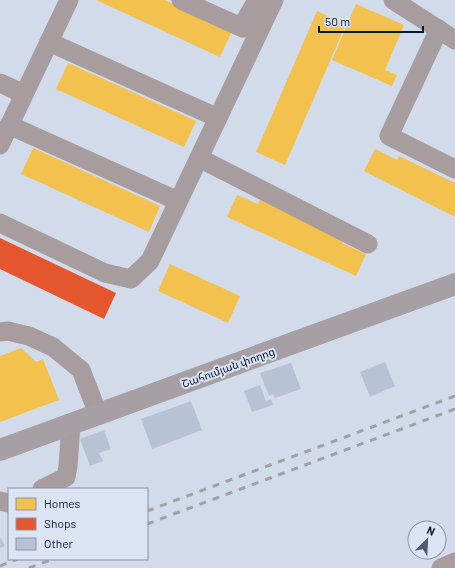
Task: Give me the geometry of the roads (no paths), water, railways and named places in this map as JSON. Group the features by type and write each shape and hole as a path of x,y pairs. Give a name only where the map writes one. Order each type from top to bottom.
{"main road":[{"name":"Շահումյան փողոց","path":"0,450 455,284"}],"street":[{"path":"0,145 69,0"},
{"path":"181,0 243,28"},
{"path":"231,67 238,57 242,44 243,28 246,19 257,0"},
{"path":"0,223 105,273 130,279 150,261 274,0"},
{"path":"393,0 455,40"},
{"path":"439,29 389,136 455,169"},
{"path":"49,42 218,118"},
{"path":"0,83 24,94"},
{"path":"9,125 178,201"},
{"path":"199,158 368,244"},
{"path":"0,332 8,331 29,336 53,347 81,370 98,414"},
{"path":"44,488 66,477 71,424"},
{"path":"441,568 455,562"}],"railway":[{"path":"148,511 455,396"},
{"path":"148,524 455,409"},
{"path":"0,566 15,560"},
{"path":"29,568 50,560"}]}
